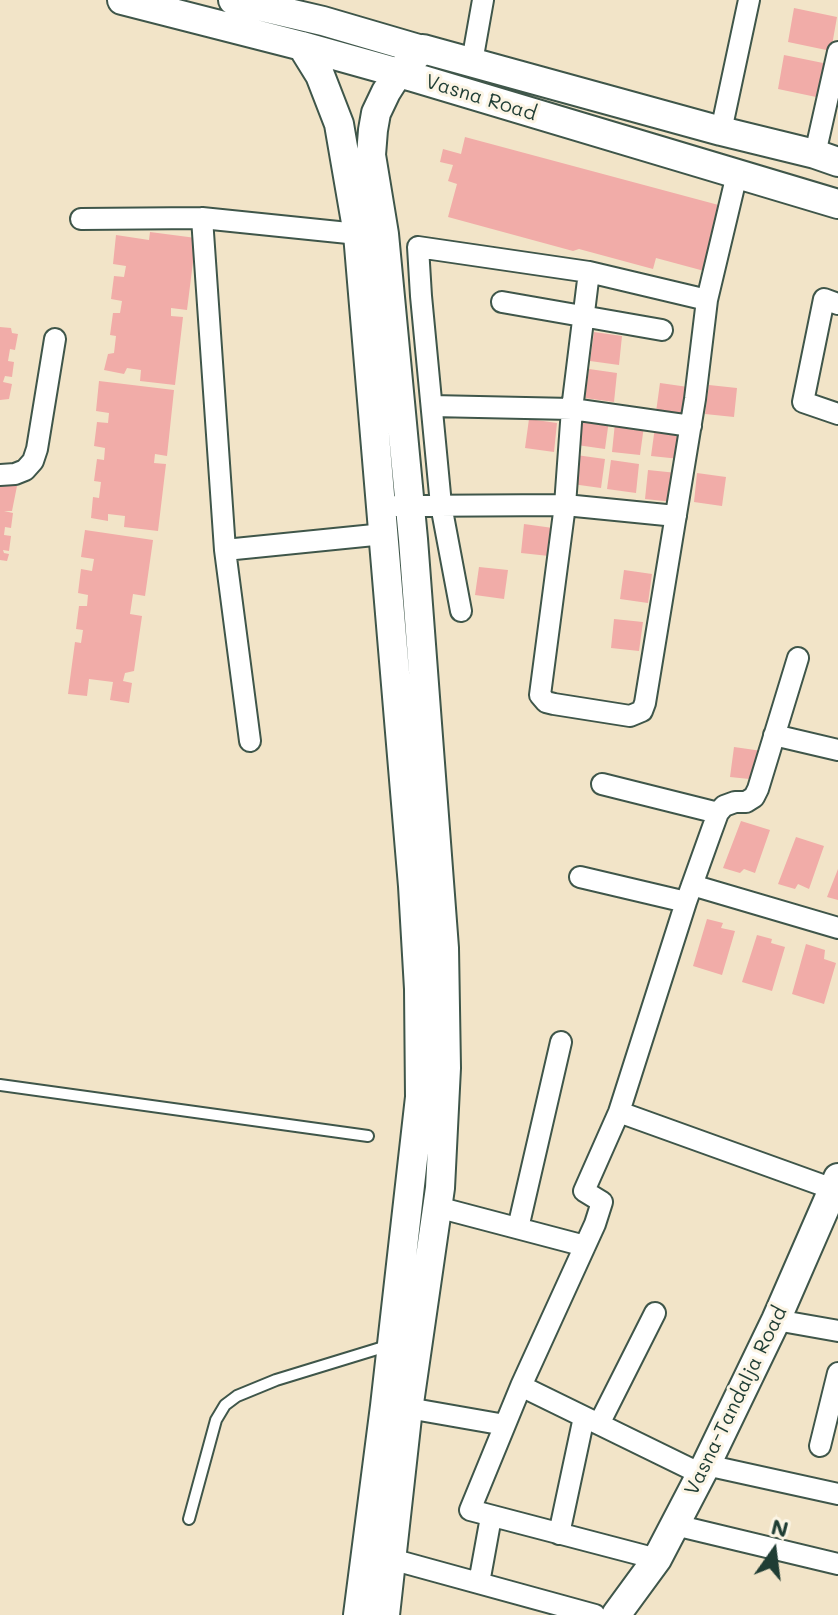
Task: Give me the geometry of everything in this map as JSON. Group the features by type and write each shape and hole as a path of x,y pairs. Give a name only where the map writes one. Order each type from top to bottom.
{"street":[{"name":"Vasna Road","path":"122,0 323,21 827,158"},
{"path":"472,62 483,0"},
{"path":"721,131 749,0"},
{"name":"Vasna Road","path":"260,14 302,46 838,204"},
{"path":"302,46 320,75 339,124 358,234 413,886 419,1005 420,1097 358,1615"},
{"path":"385,1615 408,1408 437,1207 446,1068 444,948 410,505 384,234 371,155 376,113 386,92 398,73 422,50"},
{"path":"827,158 838,52"},
{"path":"589,272 572,409 565,505 540,695 546,702 554,704 630,716 642,711 645,703 691,426 707,300 737,174"},
{"path":"81,219 202,218 358,234"},
{"path":"202,218 225,550 250,741"},
{"path":"461,611 441,505 418,247 589,272 707,300"},
{"path":"838,304 824,299 803,402 838,414"},
{"path":"502,302 662,330"},
{"path":"0,475 25,470 33,461 55,339"},
{"path":"432,406 572,409 691,426"},
{"path":"225,550 382,520 410,505 565,505 676,516"},
{"path":"657,1559 470,1510 602,1202 584,1191 619,1112 718,813 724,806 746,802 754,797 798,658"},
{"path":"774,735 838,750"},
{"path":"602,784 718,813"},
{"path":"580,877 689,893 838,928"},
{"path":"518,1228 561,1042"},
{"path":"619,1112 836,1183"},
{"name":"Vasna-Tandalja Road","path":"616,1615 657,1559 675,1525 776,1320 836,1183"},
{"path":"437,1207 585,1246"},
{"path":"559,1534 592,1420 655,1313"},
{"path":"776,1320 838,1331"},
{"path":"820,1446 838,1373"},
{"path":"521,1386 703,1469 838,1494"},
{"path":"408,1408 505,1425"},
{"path":"479,1583 491,1517"},
{"path":"675,1525 838,1564"},
{"path":"391,1559 595,1615"}],"lane":[{"path":"0,1085 368,1136"},
{"path":"189,1519 216,1420 225,1405 237,1396 276,1380 392,1344"}],"building":[{"path":"794,8 837,17 831,51 788,42"},
{"path":"784,55 828,64 821,98 778,89"},
{"path":"465,137 726,207 708,272 656,258 653,269 448,217 457,184 448,181 453,165 440,162 443,149 461,154"},
{"path":"150,232 196,238 187,310 171,308 171,316 183,317 175,385 140,381 141,370 127,368 124,374 104,370 108,354 114,353 116,336 110,335 113,313 120,313 122,301 111,299 114,276 124,277 126,266 113,264 116,235 149,240"},
{"path":"0,327 11,328 12,333 18,334 15,350 10,349 8,361 14,362 12,377 5,376 3,382 12,384 9,399 0,400"},
{"path":"594,332 622,336 619,365 590,361"},
{"path":"589,369 617,373 614,402 585,398"},
{"path":"99,381 174,390 167,456 155,454 154,463 166,464 158,531 124,527 125,516 108,514 108,521 91,518 93,497 99,498 101,482 94,481 97,459 104,460 105,448 94,446 97,422 108,423 109,413 96,411"},
{"path":"660,383 688,387 685,416 656,412"},
{"path":"709,385 737,388 734,417 705,414"},
{"path":"580,416 609,420 605,449 577,445"},
{"path":"529,419 557,423 554,452 525,448"},
{"path":"615,423 644,426 640,455 612,452"},
{"path":"655,427 683,431 680,459 651,456"},
{"path":"576,455 605,459 601,488 572,484"},
{"path":"611,460 639,464 636,493 607,489"},
{"path":"648,470 677,473 673,502 645,499"},
{"path":"697,473 726,477 722,506 694,502"},
{"path":"0,477 17,486 12,511 4,511 13,513 11,528 5,527 4,535 11,536 9,551 3,550 9,554 7,561 0,560"},
{"path":"524,524 553,528 549,556 521,553"},
{"path":"85,530 153,540 145,596 133,594 130,614 142,616 134,671 125,673 123,681 132,683 129,703 110,700 113,682 89,679 87,696 68,694 75,642 81,643 83,630 76,629 79,606 87,606 88,595 78,593 81,569 92,571 94,559 81,557"},
{"path":"479,567 508,570 504,599 475,595"},
{"path":"624,570 652,574 648,603 620,599"},
{"path":"614,619 643,622 639,651 611,648"},
{"path":"734,747 762,751 759,780 730,777"},
{"path":"741,821 770,830 755,873 723,868"},
{"path":"796,837 824,846 809,889 798,884 795,889 778,884"},
{"path":"838,869 838,900 827,897"},
{"path":"707,919 723,923 721,928 735,931 722,975 693,966"},
{"path":"757,935 785,947 772,991 742,982"},
{"path":"806,944 825,950 824,959 836,963 824,1004 792,994"}]}
